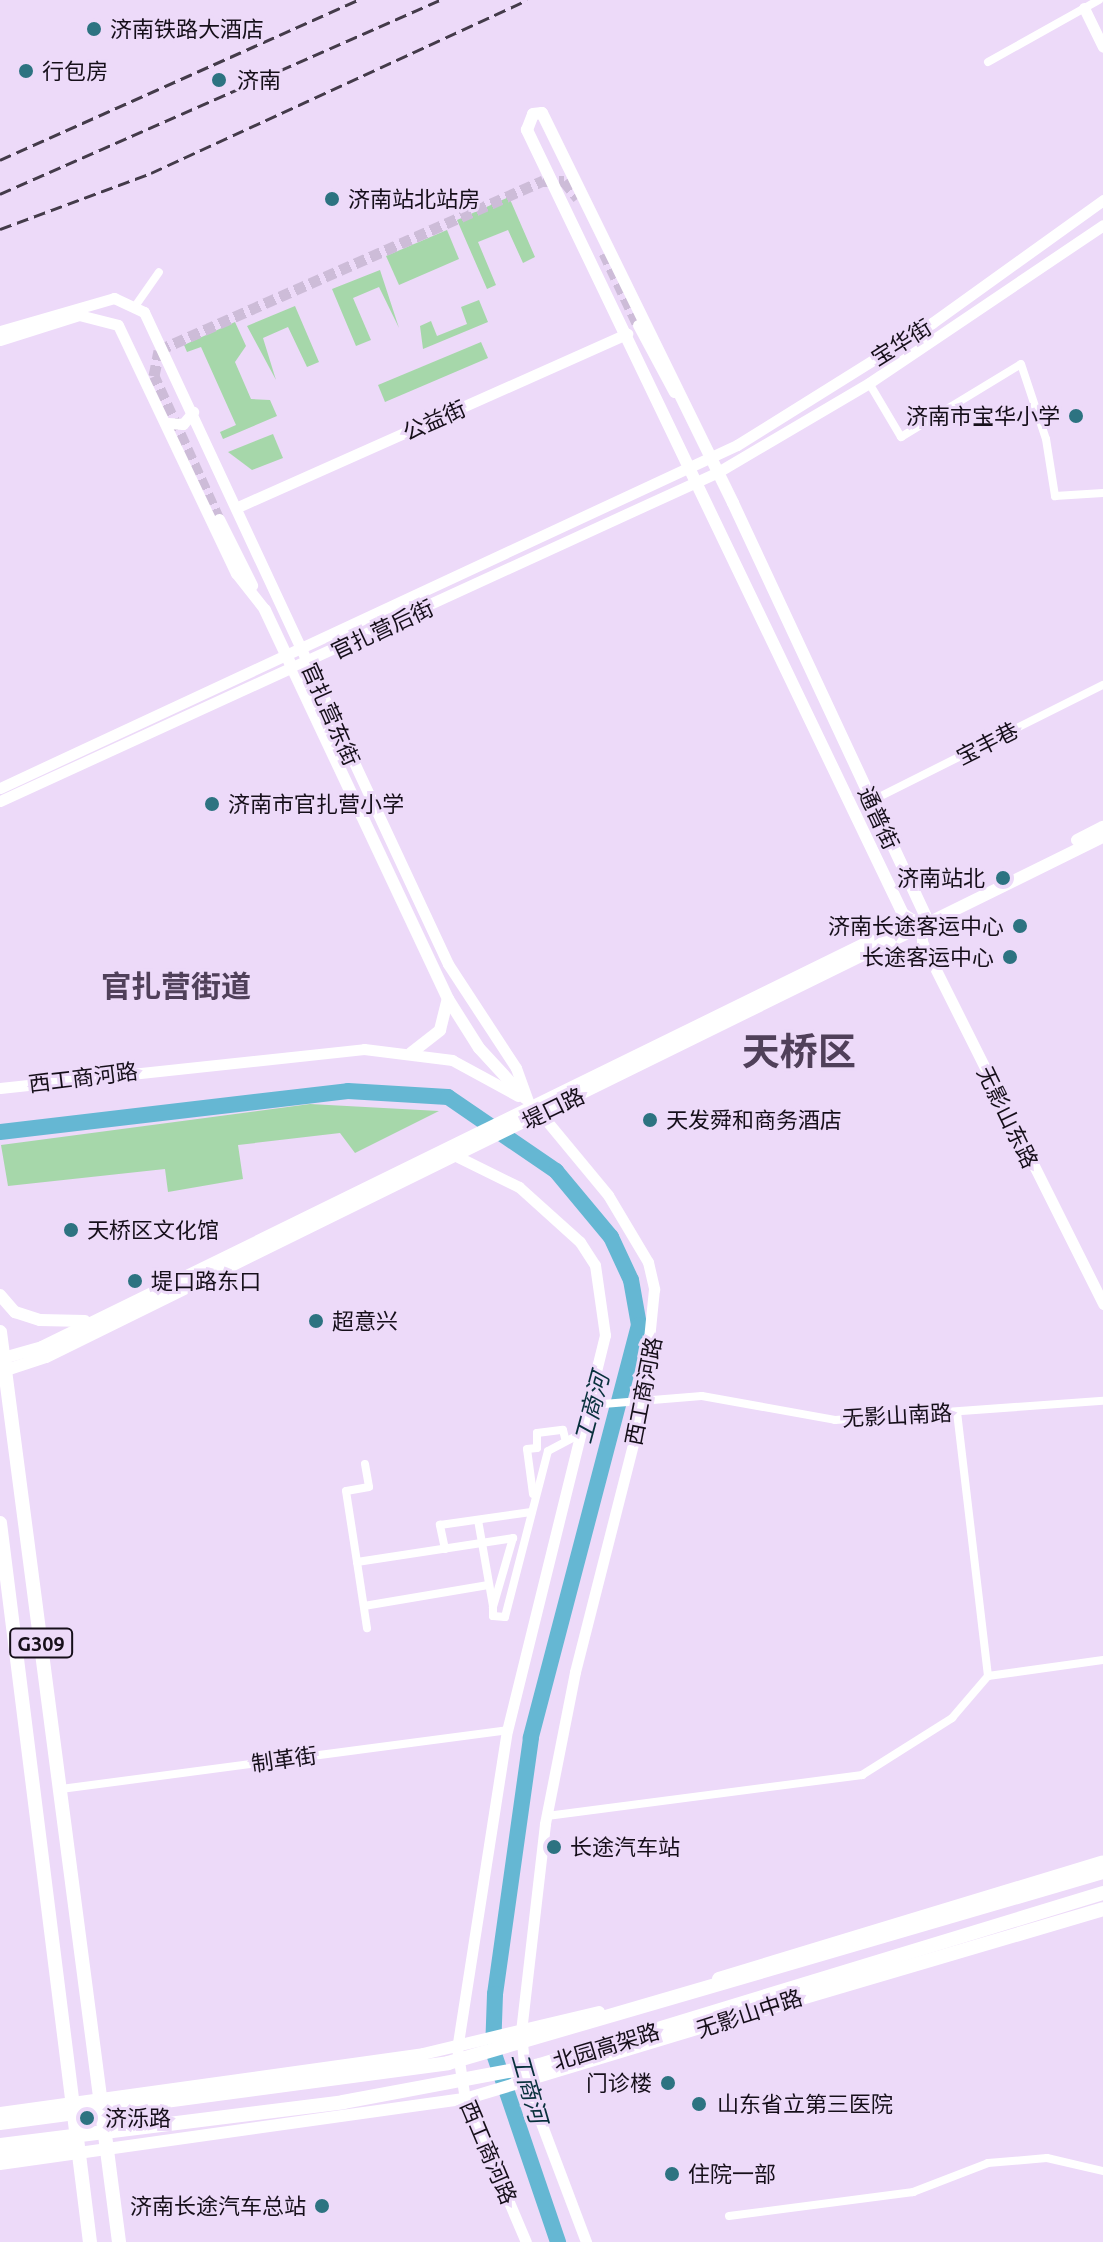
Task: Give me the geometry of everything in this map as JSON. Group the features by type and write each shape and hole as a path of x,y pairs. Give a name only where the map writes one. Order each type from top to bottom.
{"highway":[{"name":"G309","path":"0,1332 119,2242"},
{"name":"G309","path":"0,1523 90,2242"},
{"path":"719,1979 1103,1862"},
{"name":"北园高架路","path":"0,2123 448,2063 1103,1871"},
{"name":"北园高架路","path":"0,2145 358,2100 540,2065 1103,1893"},
{"path":"764,2009 1103,1909"}],"main road":[{"path":"1084,8 1103,47"},
{"name":"通普街","path":"533,114 553,125 700,433 871,801 918,921 696,482 527,130 533,114"},
{"name":"宝华街","path":"689,467 711,457 932,323 1103,200"},
{"name":"宝华街","path":"718,472 869,383 1103,225"},
{"path":"0,331 114,298 136,305"},
{"name":"官扎营东街","path":"136,305 240,506 307,664 464,994 528,1099"},
{"name":"官扎营东街","path":"0,340 79,315 111,320 126,337 236,573 265,610 288,656 292,671 448,999 479,1048 528,1099"},
{"path":"638,325 700,433"},
{"name":"公益街","path":"240,506 627,334"},
{"path":"168,423 183,424 193,412"},
{"name":"官扎营后街","path":"0,788 689,467"},
{"name":"官扎营后街","path":"0,801 292,671 718,472"},
{"path":"219,519 265,610"},
{"name":"堤口路","path":"2,1365 526,1121 545,1117 1103,827"},
{"name":"堤口路","path":"2,1365 442,1149 515,1112 528,1099 1103,837"},
{"name":"无影山东路","path":"918,921 922,942 1103,1304"},
{"path":"411,1053 440,1030 448,999"},
{"name":"西工商河路","path":"0,1088 307,1051 411,1053 486,1072 528,1099 545,1117 608,1195 648,1262 655,1332 644,1399 575,1672 547,1816 515,2034 521,2084 586,2242"},
{"name":"西工商河路","path":"442,1149 519,1187 580,1242 595,1265 605,1335 591,1405 507,1730 463,2046 465,2099 526,2242"},
{"path":"0,1295 15,1312 40,1320 100,1318"},
{"name":"无影山中路","path":"0,2113 463,2046 719,1979 1103,1871"},
{"name":"无影山中路","path":"79,2151 465,2099 1103,1902"},
{"path":"0,2154 65,2146 79,2151"},
{"path":"0,2164 79,2151"}],"street":[{"path":"988,62 1099,0"},
{"path":"136,305 159,272"},
{"path":"869,383 901,437 1021,364 1046,439 1055,496 1103,493"},
{"name":"宝丰巷","path":"871,801 1103,685"},
{"name":"无影山南路","path":"591,1405 702,1396 835,1420 1103,1401"},
{"path":"957,1412 988,1676"},
{"path":"534,1499 527,1449 537,1448 537,1433 563,1430 565,1438"},
{"path":"478,1520 493,1616 505,1617 548,1451 565,1438 582,1433"},
{"path":"365,1464 369,1487 346,1491 367,1628"},
{"path":"445,1549 440,1525 531,1512"},
{"path":"357,1562 525,1536"},
{"path":"493,1607 513,1538"},
{"path":"364,1606 488,1585"},
{"path":"547,1816 862,1775 952,1718 988,1676 1103,1660"},
{"name":"制革街","path":"61,1789 507,1730"},
{"path":"729,2216 913,2192 988,2163 1047,2158 1103,2171"}],"green space":[{"path":"509,197 535,257 523,263 508,230 478,242 496,285 487,289 457,220"},
{"path":"447,230 459,259 399,285 386,256"},
{"path":"380,270 399,328 379,287 353,298 371,340 356,346 332,289"},
{"path":"479,300 488,322 423,349 420,326 431,321 437,336 467,324 461,307"},
{"path":"295,306 319,362 307,367 288,327 263,338 276,380 247,326"},
{"path":"235,322 246,346 235,362 251,399 270,400 277,416 223,439 220,432 236,425 201,347 187,352 184,345"},
{"path":"481,342 488,358 385,402 378,385"},
{"path":"273,434 283,458 252,470 228,452"},
{"path":"310,1104 439,1111 355,1153 340,1133 238,1145 243,1179 168,1192 165,1169 8,1186 1,1145"}],"waterway":[{"name":"工商河","path":"0,1132 348,1091 448,1097 556,1171 611,1237 631,1280 639,1325 531,1738 495,1994 493,2051 558,2242"}],"tunnel":[{"path":"219,519 154,376 159,350 543,181 564,181 578,198"},
{"path":"604,253 638,325"}],"railway":[{"path":"0,160 357,0"},
{"path":"0,194 440,0"},
{"path":"0,229 151,173 527,0"}],"place":[{"name":"济南铁路大酒店","path":"94,29"},
{"name":"行包房","path":"26,71"},
{"name":"济南","path":"219,80"},
{"name":"济南站北站房","path":"332,199"},
{"name":"济南市宝华小学","path":"1076,416"},
{"name":"济南市官扎营小学","path":"212,804"},
{"name":"济南站北","path":"1003,878"},
{"name":"济南长途客运中心","path":"1020,926"},
{"name":"长途客运中心","path":"1010,957"},
{"name":"天发舜和商务酒店","path":"650,1120"},
{"name":"天桥区文化馆","path":"71,1230"},
{"name":"堤口路东口","path":"135,1281"},
{"name":"超意兴","path":"316,1321"},
{"name":"长途汽车站","path":"554,1847"},
{"name":"门诊楼","path":"668,2083"},
{"name":"山东省立第三医院","path":"699,2104"},
{"name":"济泺路","path":"87,2118"},
{"name":"住院一部","path":"672,2174"},
{"name":"济南长途汽车总站","path":"322,2206"}],"district":[{"name":"官扎营街道","path":"176,986"},
{"name":"天桥区","path":"799,1052"}]}
